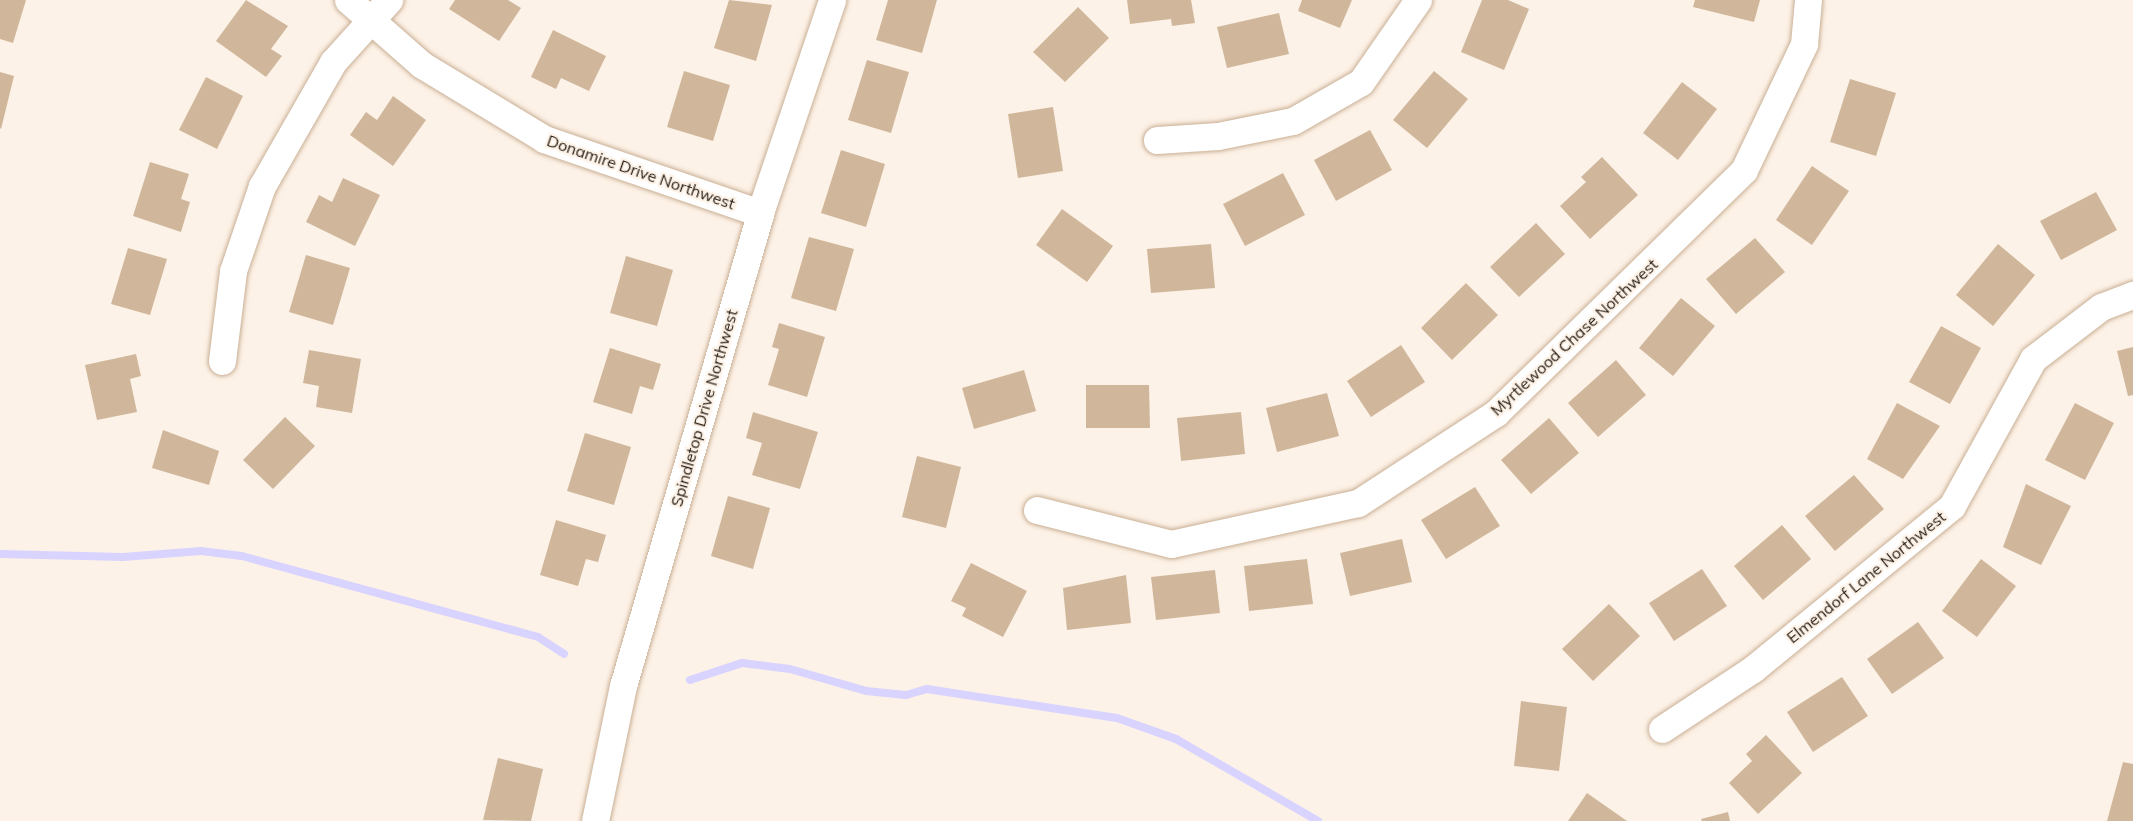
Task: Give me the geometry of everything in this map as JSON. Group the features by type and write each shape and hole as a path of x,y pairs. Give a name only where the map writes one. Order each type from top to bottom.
{"street":[{"name":"Donamire Drive Northwest","path":"348,0 381,10 422,65 544,139 760,213"},
{"name":"Spindletop Drive Northwest","path":"595,821 623,686 760,213 832,0"},
{"path":"1157,140 1218,136 1293,121 1361,82 1418,0"},
{"name":"Myrtlewood Chase Northwest","path":"1037,510 1171,544 1358,503 1496,413 1744,170 1804,44 1808,0"},
{"path":"222,361 233,271 262,186 333,62 381,10"},
{"name":"Elmendorf Lane Northwest","path":"1662,729 1753,669 1952,506 2033,358 2101,307 2133,295"}],"building":[{"path":"0,0 26,0 13,43 0,39"},
{"path":"246,0 288,26 271,49 282,56 266,77 216,41"},
{"path":"455,0 508,0 521,8 499,41 449,9"},
{"path":"729,0 772,5 756,61 714,48"},
{"path":"888,0 937,0 922,53 876,40"},
{"path":"1127,0 1191,0 1195,23 1172,26 1171,19 1130,24"},
{"path":"1302,0 1352,0 1340,28 1298,11"},
{"path":"1482,0 1508,0 1529,9 1504,70 1461,52"},
{"path":"1695,0 1760,0 1754,22 1693,7"},
{"path":"1078,7 1109,38 1065,82 1033,52"},
{"path":"1279,13 1289,54 1227,68 1217,27"},
{"path":"553,30 606,56 589,91 561,78 556,89 531,77"},
{"path":"867,60 909,72 891,133 848,120"},
{"path":"684,71 730,85 713,141 667,127"},
{"path":"1434,71 1468,99 1427,148 1393,120"},
{"path":"0,72 14,76 1,129 0,128"},
{"path":"206,77 243,96 217,149 179,130"},
{"path":"1850,79 1896,93 1876,156 1830,142"},
{"path":"1682,82 1717,109 1678,160 1643,133"},
{"path":"393,96 426,120 393,166 350,135 366,112 377,120"},
{"path":"1053,107 1063,171 1018,178 1008,114"},
{"path":"1370,130 1392,170 1336,201 1314,160"},
{"path":"841,150 885,164 866,227 821,213"},
{"path":"1602,157 1638,195 1590,239 1560,206 1586,182 1581,177"},
{"path":"150,162 189,174 181,199 190,202 181,232 133,216"},
{"path":"1812,166 1849,191 1812,245 1776,220"},
{"path":"1283,173 1305,215 1245,246 1223,204"},
{"path":"343,178 380,195 355,246 306,222 319,195 332,202"},
{"path":"2096,192 2117,230 2061,260 2040,221"},
{"path":"1062,209 1113,246 1087,282 1036,245"},
{"path":"1536,223 1565,254 1519,297 1490,267"},
{"path":"809,237 854,249 836,311 791,298"},
{"path":"1755,238 1785,272 1736,314 1706,279"},
{"path":"1211,244 1215,288 1151,293 1147,249"},
{"path":"1998,244 2035,275 1993,326 1956,295"},
{"path":"128,248 167,259 150,315 111,304"},
{"path":"306,255 350,268 333,325 289,312"},
{"path":"626,256 673,270 657,326 610,313"},
{"path":"1466,283 1498,315 1452,360 1421,328"},
{"path":"1681,298 1715,326 1673,376 1639,348"},
{"path":"779,323 825,337 807,397 768,385 779,349 772,347"},
{"path":"1941,326 1981,348 1950,404 1909,382"},
{"path":"1401,345 1425,382 1371,417 1347,381"},
{"path":"2133,347 2133,395 2128,396 2117,351"},
{"path":"610,348 661,364 653,390 640,386 632,414 593,402"},
{"path":"309,350 361,359 352,413 316,407 319,386 303,383"},
{"path":"136,354 141,376 130,379 137,412 97,420 85,365"},
{"path":"1616,360 1646,395 1598,437 1568,403"},
{"path":"1024,370 1036,411 974,429 962,388"},
{"path":"1086,385 1149,385 1150,428 1086,428"},
{"path":"1327,393 1339,436 1277,452 1266,408"},
{"path":"1897,403 1940,426 1903,479 1867,459"},
{"path":"2075,403 2114,423 2085,480 2045,460"},
{"path":"753,412 818,432 800,489 752,475 762,443 746,438"},
{"path":"1241,412 1245,454 1181,461 1177,418"},
{"path":"285,417 315,446 273,489 243,460"},
{"path":"1549,418 1579,453 1531,494 1501,460"},
{"path":"163,430 219,451 209,485 152,468"},
{"path":"585,433 631,447 614,505 567,491"},
{"path":"917,456 961,467 946,528 902,517"},
{"path":"1854,475 1884,509 1835,551 1805,516"},
{"path":"2026,484 2071,506 2041,565 2003,547"},
{"path":"1475,487 1500,526 1446,559 1421,520"},
{"path":"728,496 770,508 753,569 711,556"},
{"path":"556,520 606,535 598,562 586,559 578,586 540,575"},
{"path":"1782,525 1811,559 1763,600 1734,566"},
{"path":"1402,539 1412,582 1350,596 1340,553"},
{"path":"1307,559 1313,604 1249,611 1244,566"},
{"path":"1981,559 2016,586 1977,637 1942,611"},
{"path":"971,563 1027,591 1003,637 962,616 966,608 951,601"},
{"path":"1702,569 1727,606 1674,641 1649,603"},
{"path":"1215,570 1220,613 1156,620 1151,577"},
{"path":"1126,575 1131,623 1067,630 1063,588"},
{"path":"1609,604 1640,636 1593,681 1562,649"},
{"path":"1918,622 1944,658 1892,694 1867,659"},
{"path":"1842,677 1868,716 1813,752 1787,712"},
{"path":"1521,701 1567,707 1559,771 1514,766"},
{"path":"1766,735 1802,773 1758,814 1729,783 1752,761 1746,754"},
{"path":"498,758 543,769 531,821 483,820"},
{"path":"2123,762 2133,764 2133,821 2107,821"},
{"path":"1587,793 1627,821 1568,821"},
{"path":"1728,812 1730,821 1702,821 1701,819"}],"waterway":[{"path":"0,554 123,557 201,551 242,556 538,637 564,654"},
{"path":"690,680 742,663 790,669 866,691 906,695 927,689 1117,718 1176,739 1318,821"}]}
